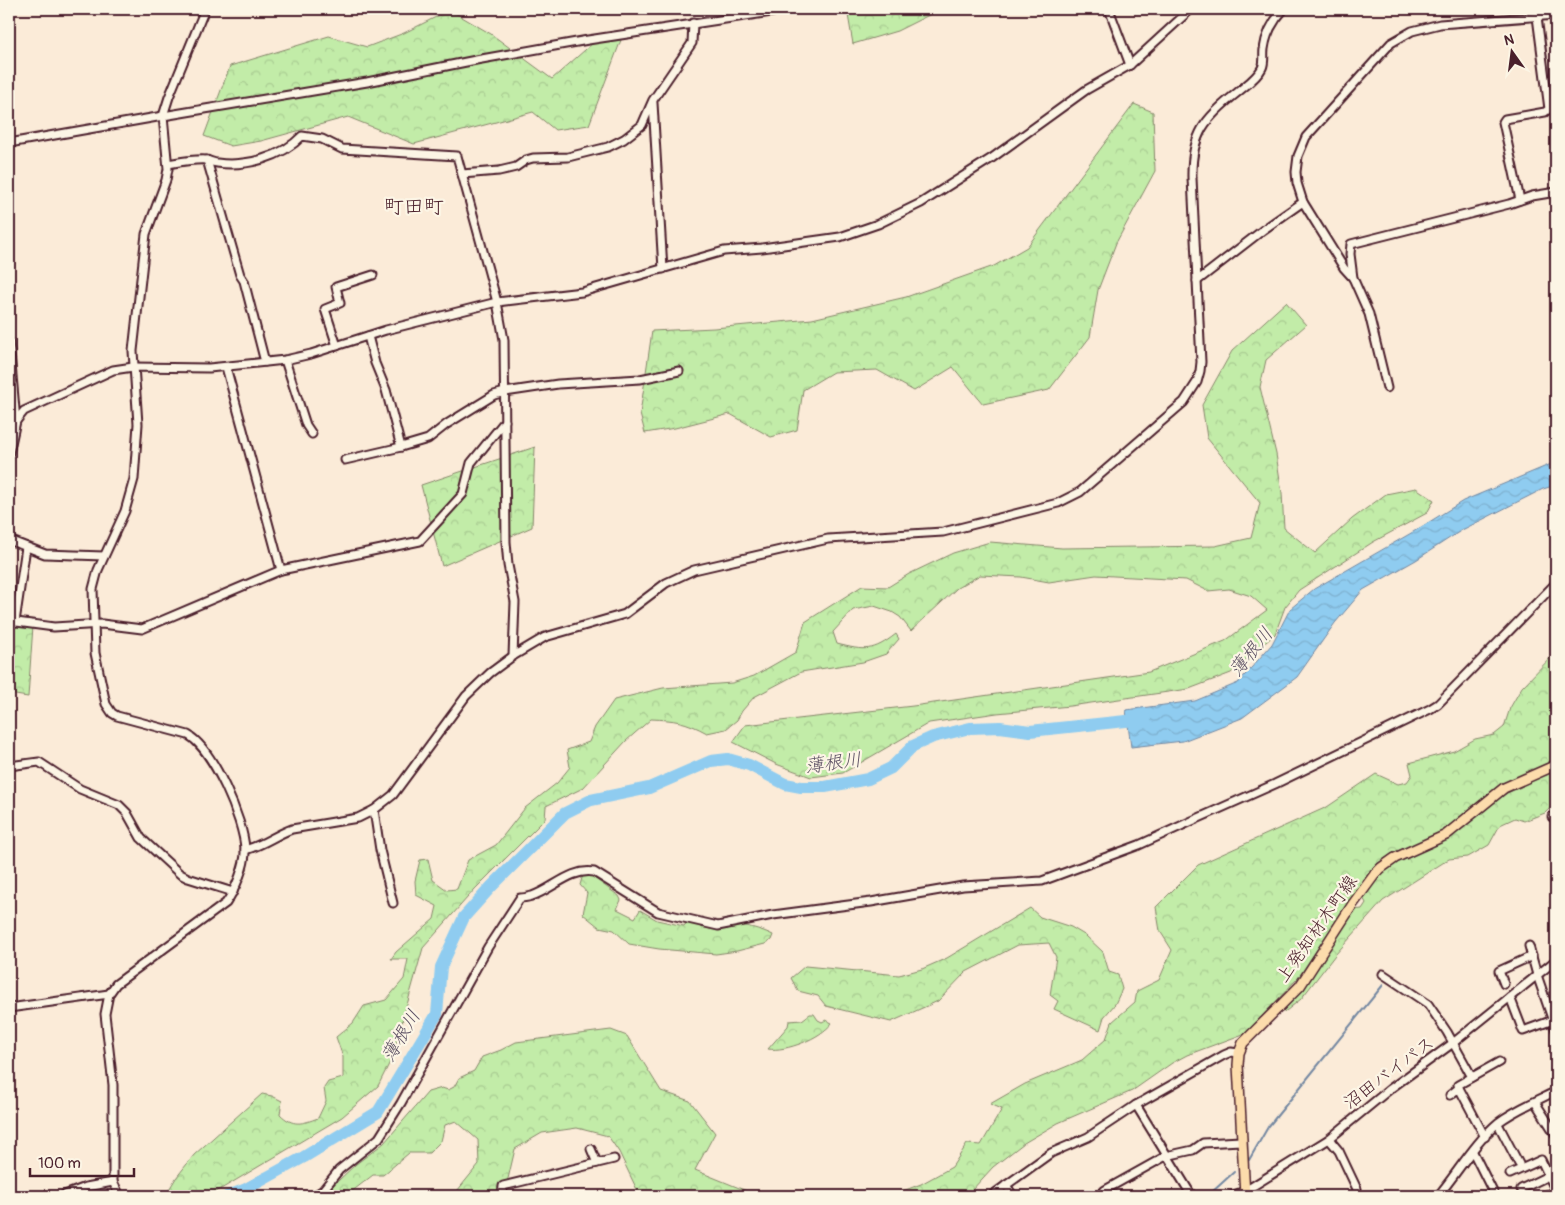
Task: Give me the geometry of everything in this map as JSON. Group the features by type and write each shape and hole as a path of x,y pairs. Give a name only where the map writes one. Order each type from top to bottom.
{"main road":[{"name":"上発知材木町線","path":"1239,1053 1247,1038 1300,986 1353,904 1381,868 1395,858 1446,835 1504,788 1556,765"},
{"path":"1239,1053 1241,1141 1245,1193"}],"street":[{"path":"120,1196 113,1182 113,1085 105,1014 109,994 116,984 226,903 233,892 245,850 237,815 224,783 198,742 188,735 117,716 109,709 104,699 95,653 93,590 104,556 125,511 134,479 138,424 133,351 146,234 166,180 168,164 163,116 169,97 206,9"},
{"path":"9,143 367,82 476,60 693,23 792,9"},
{"path":"1109,9 1130,65"},
{"path":"16,421 24,411 113,370 133,367 209,368 285,360 386,330 498,302 582,292 724,251 762,248 840,237 878,224 921,203 992,158 1086,90 1130,65 1190,9"},
{"path":"245,850 260,846 292,828 358,818 374,810 393,795 466,696 513,656 553,634 625,614 666,583 694,570 828,539 943,532 961,529 1058,504 1080,492 1184,402 1192,391 1200,371 1201,362 1191,161 1194,143 1213,113 1254,78 1262,68 1267,32 1284,9"},
{"path":"1520,200 1503,122 1505,119 1545,112 1553,108 1536,18 1536,9"},
{"path":"1353,278 1344,268 1304,202 1296,172 1298,156 1306,137 1391,43 1412,31 1440,24 1556,15"},
{"path":"462,174 499,172 516,167 526,160 533,158 568,157 608,147 624,139 642,125 653,100 692,43 693,23"},
{"path":"653,100 663,269"},
{"path":"168,164 206,160 217,163 251,161 285,151 302,136 322,139 342,150 458,156 498,302 504,340 506,542 515,602 513,656"},
{"path":"206,160 240,275 244,281 265,362"},
{"path":"1388,388 1369,314 1353,278 1350,254 1351,244 1532,196 1556,192"},
{"path":"1196,281 1263,230 1304,202"},
{"path":"336,346 325,309 340,303 336,288 373,276"},
{"path":"368,336 374,363 386,390 401,447"},
{"path":"9,341 16,421 9,453"},
{"path":"285,360 306,426 312,434"},
{"path":"226,366 281,570"},
{"path":"345,460 428,439 447,424 494,395 505,392 558,384 640,379 679,371"},
{"path":"26,547 12,622 54,627 102,624 142,629 281,570 420,541 463,494 471,463 505,421"},
{"path":"9,540 45,554 104,556"},
{"path":"314,1196 322,1190 339,1170 379,1138 401,1103 488,947 520,898 533,896 564,878 586,870 594,872 658,912 718,926 773,915 871,902 963,886 1042,881 1139,845 1183,826 1430,709 1438,704 1556,583"},
{"path":"9,766 39,762 80,789 119,804 141,838 180,874 233,892"},
{"path":"374,810 380,850 393,903"},
{"path":"1529,946 1556,1030"},
{"path":"1504,984 1499,971 1532,956"},
{"name":"沼田バイパス","path":"1231,1196 1245,1193 1329,1139 1390,1089 1453,1044 1556,960"},
{"path":"1383,974 1428,1004 1447,1032 1472,1077"},
{"path":"9,1008 109,994"},
{"path":"1510,998 1523,1031 1554,1020"},
{"path":"991,1196 1050,1153 1088,1137 1136,1105 1228,1053 1239,1053"},
{"path":"1450,1095 1459,1088 1458,1085 1499,1062"},
{"path":"1459,1088 1485,1137"},
{"path":"1438,1196 1472,1152 1498,1124 1510,1114 1556,1091"},
{"path":"1535,1102 1556,1135"},
{"path":"1136,1105 1192,1196"},
{"path":"1498,1124 1519,1164"},
{"path":"1329,1139 1339,1151 1357,1189 1356,1196"},
{"path":"1099,1196 1105,1190 1166,1156 1194,1150 1203,1143 1241,1141"},
{"path":"591,1150 597,1163"},
{"path":"1472,1152 1495,1196"},
{"path":"502,1196 503,1186 614,1159"},
{"path":"1510,1174 1541,1160 1556,1191 1544,1196"},
{"path":"1521,1189 1548,1176"},
{"path":"62,1196 86,1187 113,1182"},
{"path":"1006,1185 1013,1196"},
{"path":"1444,1188 1449,1196"}],"green space":[{"path":"847,9 941,9 897,31 853,44"},
{"path":"450,10 491,34 552,79 602,35 621,40 589,125 555,130 533,112 414,144 348,117 261,141 231,146 204,136 230,66 329,36 367,47 404,33"},
{"path":"1134,104 1153,112 1155,171 1116,243 1098,290 1090,337 1049,390 983,404 953,367 914,391 877,370 833,372 803,390 797,430 771,437 730,414 675,428 645,433 640,414 652,331 714,328 812,319 906,297 994,266 1027,247"},
{"path":"1286,302 1306,325 1266,360 1260,387 1276,454 1282,493 1284,528 1315,553 1352,519 1386,494 1416,488 1434,500 1427,513 1373,542 1299,590 1285,607 1275,634 1231,673 1189,689 929,723 843,773 811,777 776,764 733,742 745,725 913,706 1149,672 1225,641 1267,610 1251,596 1229,589 1208,591 1186,580 1096,575 1049,582 1021,577 980,575 957,588 911,631 900,617 892,612 874,606 853,610 833,632 837,644 862,649 875,647 896,634 899,639 886,654 863,662 801,672 754,697 737,720 726,729 707,733 680,722 651,719 626,741 583,788 546,806 545,819 475,889 423,948 392,1058 378,1086 342,1117 216,1192 204,1196 165,1196 194,1155 262,1094 282,1101 280,1114 289,1121 302,1123 318,1118 326,1101 324,1088 328,1082 343,1078 343,1057 336,1037 353,1023 364,1006 386,1000 404,979 408,959 391,959 396,952 434,919 437,906 416,895 415,881 420,860 428,859 433,880 447,890 457,889 468,860 496,845 525,808 557,783 570,767 567,750 589,742 595,727 614,700 663,688 732,683 754,676 796,652 805,622 862,586 888,587 909,574 953,553 990,542 1062,548 1215,546 1251,538 1260,503 1207,438 1202,405 1232,351"},
{"path":"535,447 532,527 442,566 421,485"},
{"path":"9,626 33,626 28,697 9,694"},
{"path":"1556,652 1556,760 1502,784 1443,832 1395,852 1378,863 1363,880 1298,978 1246,1033 1187,1055 1172,1063 1132,1091 1058,1123 1024,1143 993,1167 972,1190 963,1196 890,1196 921,1184 952,1167 967,1144 981,1145 1002,1109 990,1104 1025,1084 1082,1060 1106,1039 1112,1022 1135,1002 1137,991 1159,980 1172,950 1160,931 1156,907 1198,865 1327,807 1376,774 1398,784 1407,782 1412,775 1409,763 1454,751 1475,739 1494,735 1504,727 1510,708 1522,687"},
{"path":"1556,767 1556,804 1545,813 1524,821 1515,818 1500,825 1489,845 1468,857 1449,859 1383,901 1335,955 1301,999 1286,1011 1279,1013 1353,910 1362,909 1366,903 1362,896 1371,884 1394,862 1487,809 1498,797 1521,787 1535,777"},
{"path":"587,873 619,896 621,900 617,909 635,918 640,910 657,920 684,926 688,921 731,924 753,928 773,935 771,940 765,944 716,954 659,949 629,944 614,930 599,927 583,914 587,893 580,885 582,878"},
{"path":"1030,908 1040,917 1071,927 1086,936 1103,952 1109,972 1118,975 1122,989 1115,1004 1104,1017 1100,1030 1054,1009 1058,1001 1050,995 1056,957 1049,943 1018,945 966,972 938,1001 891,1022 826,1006 818,996 798,991 791,978 805,966 899,975 922,969 947,958"},
{"path":"810,1014 814,1014 822,1022 826,1020 832,1023 820,1034 803,1043 784,1048 768,1049 788,1026 789,1021 802,1020"},
{"path":"611,1030 627,1036 661,1091 690,1101 715,1133 695,1170 754,1194 765,1196 640,1196 619,1152 608,1136 577,1128 542,1133 515,1149 504,1196 453,1196 479,1164 478,1140 456,1121 445,1125 441,1141 429,1153 409,1153 383,1175 373,1175 346,1196 322,1196 356,1164 384,1143 428,1092 442,1088 448,1090 454,1087 459,1078 474,1071 482,1057 516,1042"}],"water":[{"path":"1556,462 1556,485 1543,489 1462,530 1416,560 1363,590 1335,623 1297,677 1242,718 1183,741 1131,747 1126,710 1195,701 1238,683 1272,644 1290,609 1314,589 1463,501"},
{"path":"264,1173 262,1184 243,1196 217,1196 234,1190"}],"waterway":[{"name":"薄根川","path":"228,1196 246,1189 304,1157 378,1112 437,1014 441,967 464,917 491,887 565,813 591,800 649,788 711,761 728,759 749,765 785,784 801,787 825,787 868,779 891,768 913,746 933,737 970,728 1000,727 1030,731 1145,719"},
{"path":"1249,1160 1268,1127 1383,985"},
{"path":"1211,1193 1234,1172"}],"district":[{"name":"町田町","path":"414,206"}]}
